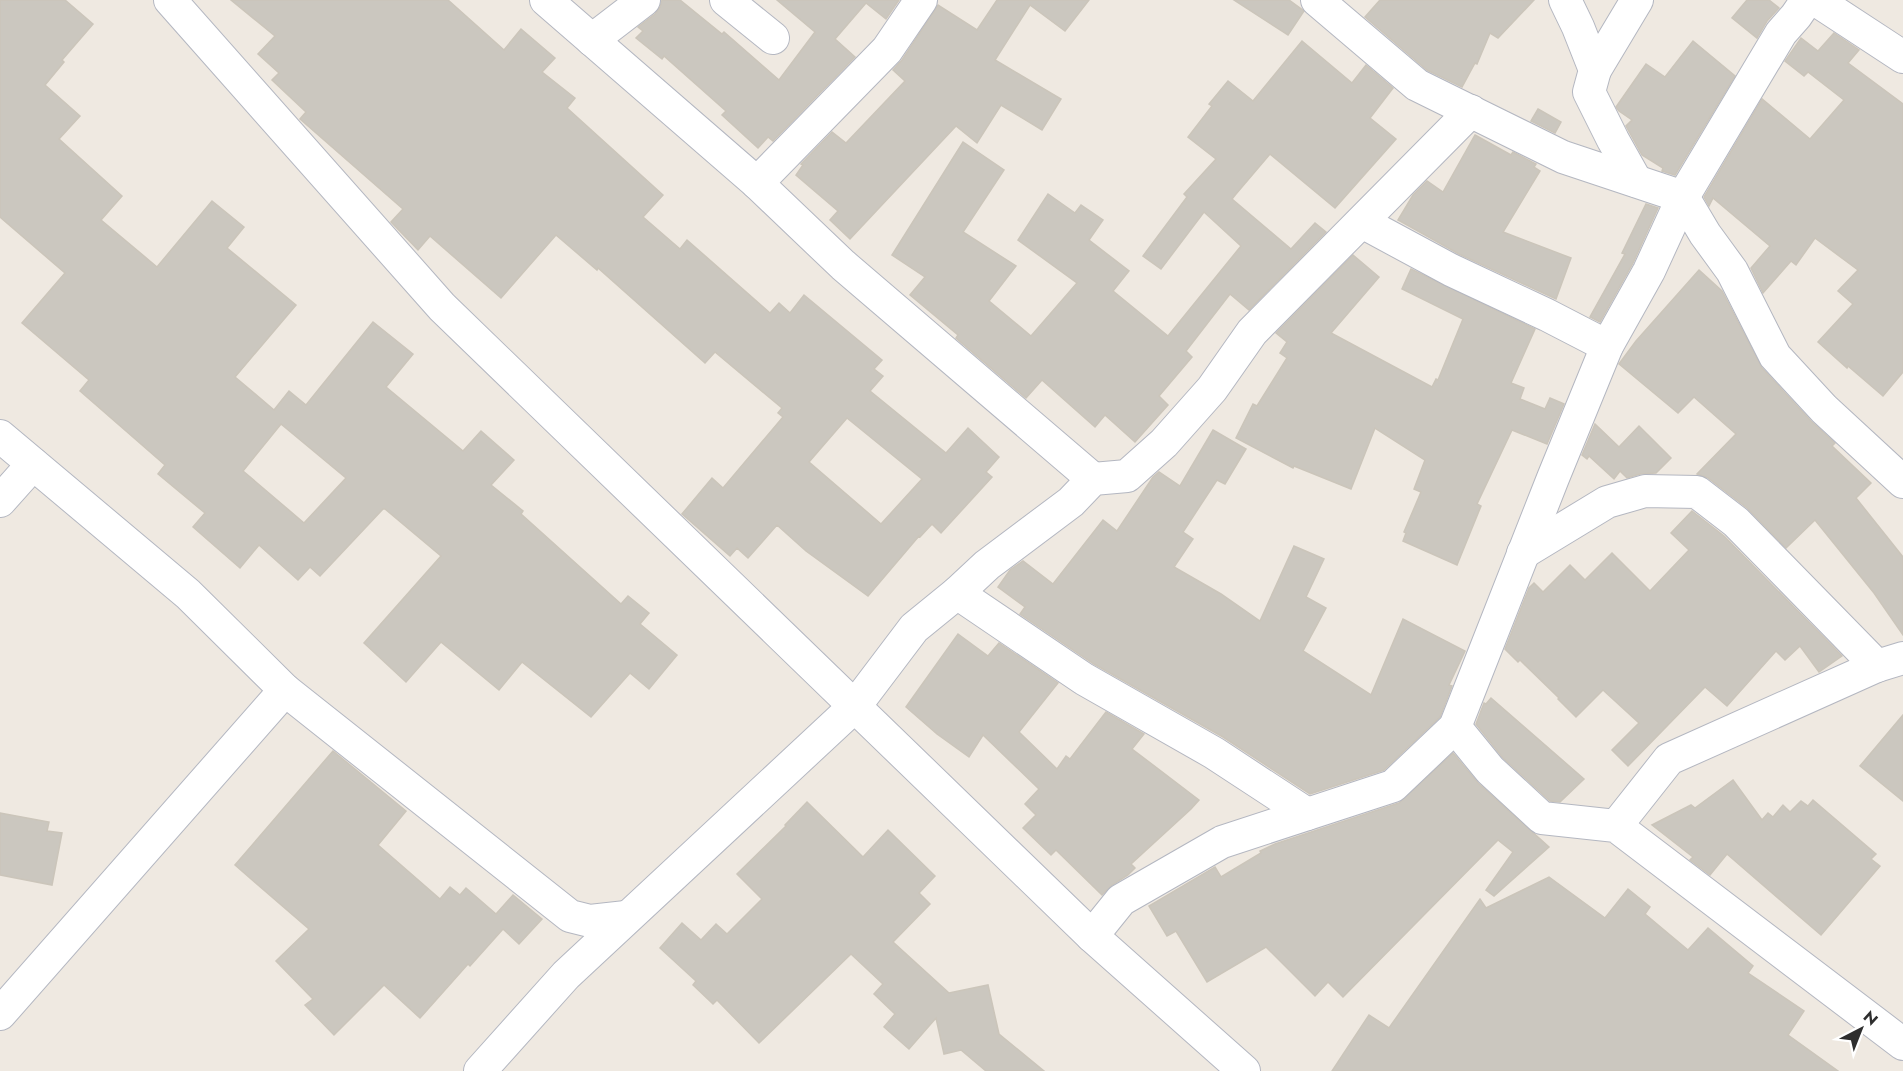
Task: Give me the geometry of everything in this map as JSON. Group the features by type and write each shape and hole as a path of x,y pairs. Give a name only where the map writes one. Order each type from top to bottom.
{"street":[{"path":"170,0 442,307 1092,936 1235,1068"},
{"path":"546,0 757,183 843,265 1093,479"},
{"path":"592,40 644,0"},
{"path":"726,0 773,38"},
{"path":"757,183 887,50 921,0"},
{"path":"1317,0 1417,85 1563,157 1683,197 1705,234 1732,271 1775,356 1824,409 1903,482"},
{"path":"1564,0 1596,70"},
{"path":"1636,181 1589,92 1596,70 1637,0"},
{"path":"1092,936 1120,900 1222,842 1394,786 1455,727 1607,346 1649,271 1683,197 1781,33 1808,0"},
{"path":"1816,0 1903,57"},
{"path":"480,1071 566,975 855,706 914,628 987,565 1071,502 1093,479 1127,476 1164,442 1212,389 1252,332 1471,111"},
{"path":"1362,222 1451,270 1607,346"},
{"path":"0,436 188,594 285,690 570,916 590,921 626,917"},
{"path":"0,501 33,464"},
{"path":"1523,553 1607,502 1645,491 1697,492 1736,522 1890,662 1669,759 1616,826"},
{"path":"957,593 1084,679 1214,753 1307,814"},
{"path":"0,1014 285,690"},
{"path":"1455,727 1490,770 1542,818 1616,826 1903,1044"}],"building":[{"path":"0,0 65,0 93,24 62,60 64,62 45,85 80,116 59,139 122,196 101,220 157,267 212,201 244,227 227,248 296,305 235,377 274,410 289,391 306,405 373,322 413,354 386,387 463,451 481,431 514,460 491,485 523,511 521,514 621,604 628,596 649,613 640,624 677,655 649,689 630,673 591,717 522,662 499,690 441,642 406,682 364,643 441,556 383,509 320,576 310,567 298,580 259,545 240,568 193,527 205,513 158,474 165,465 80,391 89,380 22,323 65,273 0,217","holes":["281,424 346,478 304,523 243,471"]},
{"path":"231,0 448,0 504,50 521,29 555,58 542,72 575,98 567,108 663,195 643,217 680,249 687,240 770,313 779,303 790,313 804,295 882,360 874,369 883,376 870,391 946,453 968,428 999,457 986,472 992,477 941,533 932,524 919,536 868,596 806,551 777,525 748,558 737,548 730,556 682,514 712,478 723,488 783,417 778,413 782,408 715,352 705,363 598,268 597,270 556,235 501,298 430,236 418,250 391,222 403,209 300,119 306,112 272,80 279,73 258,54 275,36","holes":["847,418 922,479 881,524 809,462"]},
{"path":"662,0 680,0 722,34 724,32 779,80 815,32 777,0 899,0 886,19 866,3 835,39 855,57 773,141 768,137 758,148 722,115 726,111 664,56 662,59 636,38 643,31 638,27 655,14"},
{"path":"997,0 1089,0 1065,31 1030,5 995,60 1061,99 1042,130 1001,105 977,143 956,126 850,239 830,220 838,211 796,175 803,165 801,164 832,132 846,143 905,81 893,70 938,5 977,30"},
{"path":"1234,0 1289,0 1304,11 1288,35"},
{"path":"1380,0 1534,0 1498,38 1490,33 1477,64 1475,63 1462,87 1427,70 1365,17"},
{"path":"1747,0 1769,0 1779,8 1767,21 1757,38 1732,18"},
{"path":"1834,33 1859,50 1848,63 1903,104 1903,372 1883,396 1818,342 1853,304 1838,291 1858,270 1815,238 1796,265 1791,261 1763,293 1751,268 1770,246 1713,198 1709,206 1704,197 1762,99 1810,139 1844,100 1808,72 1804,76 1785,61 1801,38 1818,51"},
{"path":"1302,41 1352,83 1366,65 1393,88 1370,118 1396,139 1335,208 1270,154 1232,199 1291,249 1315,223 1326,232 1249,310 1230,294 1186,351 1192,357 1159,396 1168,405 1135,442 1105,415 1095,427 1042,380 1026,398 956,338 958,335 910,295 925,277 892,255 963,142 1004,170 963,232 1016,266 989,301 1031,336 1077,283 1018,240 1048,194 1075,213 1081,205 1103,220 1089,240 1129,271 1113,291 1168,336 1241,246 1204,212 1161,269 1143,256 1187,197 1184,194 1216,159 1188,137 1212,106 1209,104 1228,81 1253,101"},
{"path":"1693,41 1735,76 1675,175 1662,171 1663,168 1642,155 1626,126 1632,120 1616,107 1646,64 1665,77"},
{"path":"1538,109 1561,122 1555,133 1531,121"},
{"path":"1475,135 1511,155 1513,152 1536,164 1534,167 1540,171 1503,232 1571,258 1556,299 1459,254 1398,220 1413,195 1427,181 1443,192"},
{"path":"1646,204 1658,208 1633,263 1600,322 1590,317 1625,254 1622,253"},
{"path":"1353,255 1379,277 1331,333 1432,387 1436,379 1438,380 1463,319 1402,289 1411,269 1535,329 1511,383 1524,388 1520,399 1545,409 1550,398 1564,404 1547,444 1512,430 1477,504 1481,506 1457,565 1403,541 1406,533 1404,532 1421,492 1414,489 1425,460 1375,428 1351,489 1294,466 1293,468 1236,438 1253,404 1257,406 1287,358 1280,353 1287,342 1276,333"},
{"path":"1699,270 1722,291 1762,368 1811,421 1835,443 1832,446 1871,483 1856,498 1903,557 1903,635 1874,593 1815,520 1786,548 1747,508 1708,478 1697,474 1736,434 1694,397 1678,413 1619,364 1636,341"},
{"path":"1595,424 1619,447 1639,426 1671,458 1656,473 1627,478 1620,471 1614,479 1589,456 1587,459 1582,455"},
{"path":"1213,430 1246,449 1225,484 1217,480 1183,532 1193,539 1174,567 1221,594 1260,621 1294,546 1324,559 1306,597 1326,608 1303,651 1371,695 1403,619 1465,651 1449,685 1452,686 1440,717 1384,770 1310,794 1223,737 1094,664 1020,614 1025,607 998,587 1010,570 1023,561 1053,584 1103,520 1117,531 1153,477 1159,472 1180,486"},
{"path":"1692,511 1724,536 1842,656 1819,672 1800,646 1785,660 1776,651 1727,706 1705,687 1628,766 1612,750 1639,723 1603,690 1576,717 1520,660 1518,662 1505,649 1529,588 1534,583 1543,592 1570,565 1585,580 1612,553 1650,591 1689,550 1671,533"},
{"path":"958,634 988,656 999,643 1058,683 1019,732 1057,769 1066,756 1070,759 1106,712 1144,734 1132,749 1199,800 1131,864 1135,868 1128,875 1112,885 1102,895 1056,850 1051,855 1023,828 1036,815 1025,804 1039,789 983,735 969,757 937,734 906,707"},
{"path":"1491,698 1584,779 1560,802 1550,801 1503,758 1476,724 1484,703 1486,704"},
{"path":"1903,715 1903,801 1860,766"},
{"path":"333,751 406,811 378,845 440,899 450,887 460,895 466,888 496,914 513,895 542,919 519,944 503,929 420,1018 384,985 334,1035 305,1005 313,999 276,961 309,929 235,865"},
{"path":"1453,753 1478,783 1549,847 1494,896 1486,890 1513,852 1498,840 1343,997 1328,982 1315,996 1266,947 1207,982 1176,931 1167,936 1149,906 1215,867 1221,877 1261,853 1260,851 1275,844 1399,803"},
{"path":"1733,780 1762,820 1768,813 1773,817 1783,805 1790,812 1801,801 1808,806 1813,800 1876,854 1871,859 1880,866 1821,935 1727,854 1710,875 1690,860 1693,857 1652,825 1691,805 1695,808"},
{"path":"807,802 863,857 888,830 935,876 919,893 930,904 893,942 949,993 988,985 999,1034 1044,1071 986,1071 961,1050 944,1054 936,1018 909,1049 884,1027 895,1014 874,994 883,984 851,954 759,1043 717,1000 713,1004 693,985 696,981 660,948 682,923 701,940 716,924 727,934 762,899 737,874"},
{"path":"0,813 49,822 47,831 62,833 52,885 0,875"},
{"path":"1549,877 1605,918 1628,889 1650,907 1645,914 1688,950 1708,928 1753,966 1748,973 1804,1011 1788,1035 1838,1071 1332,1071 1369,1015 1389,1028 1480,899 1486,908"}]}
